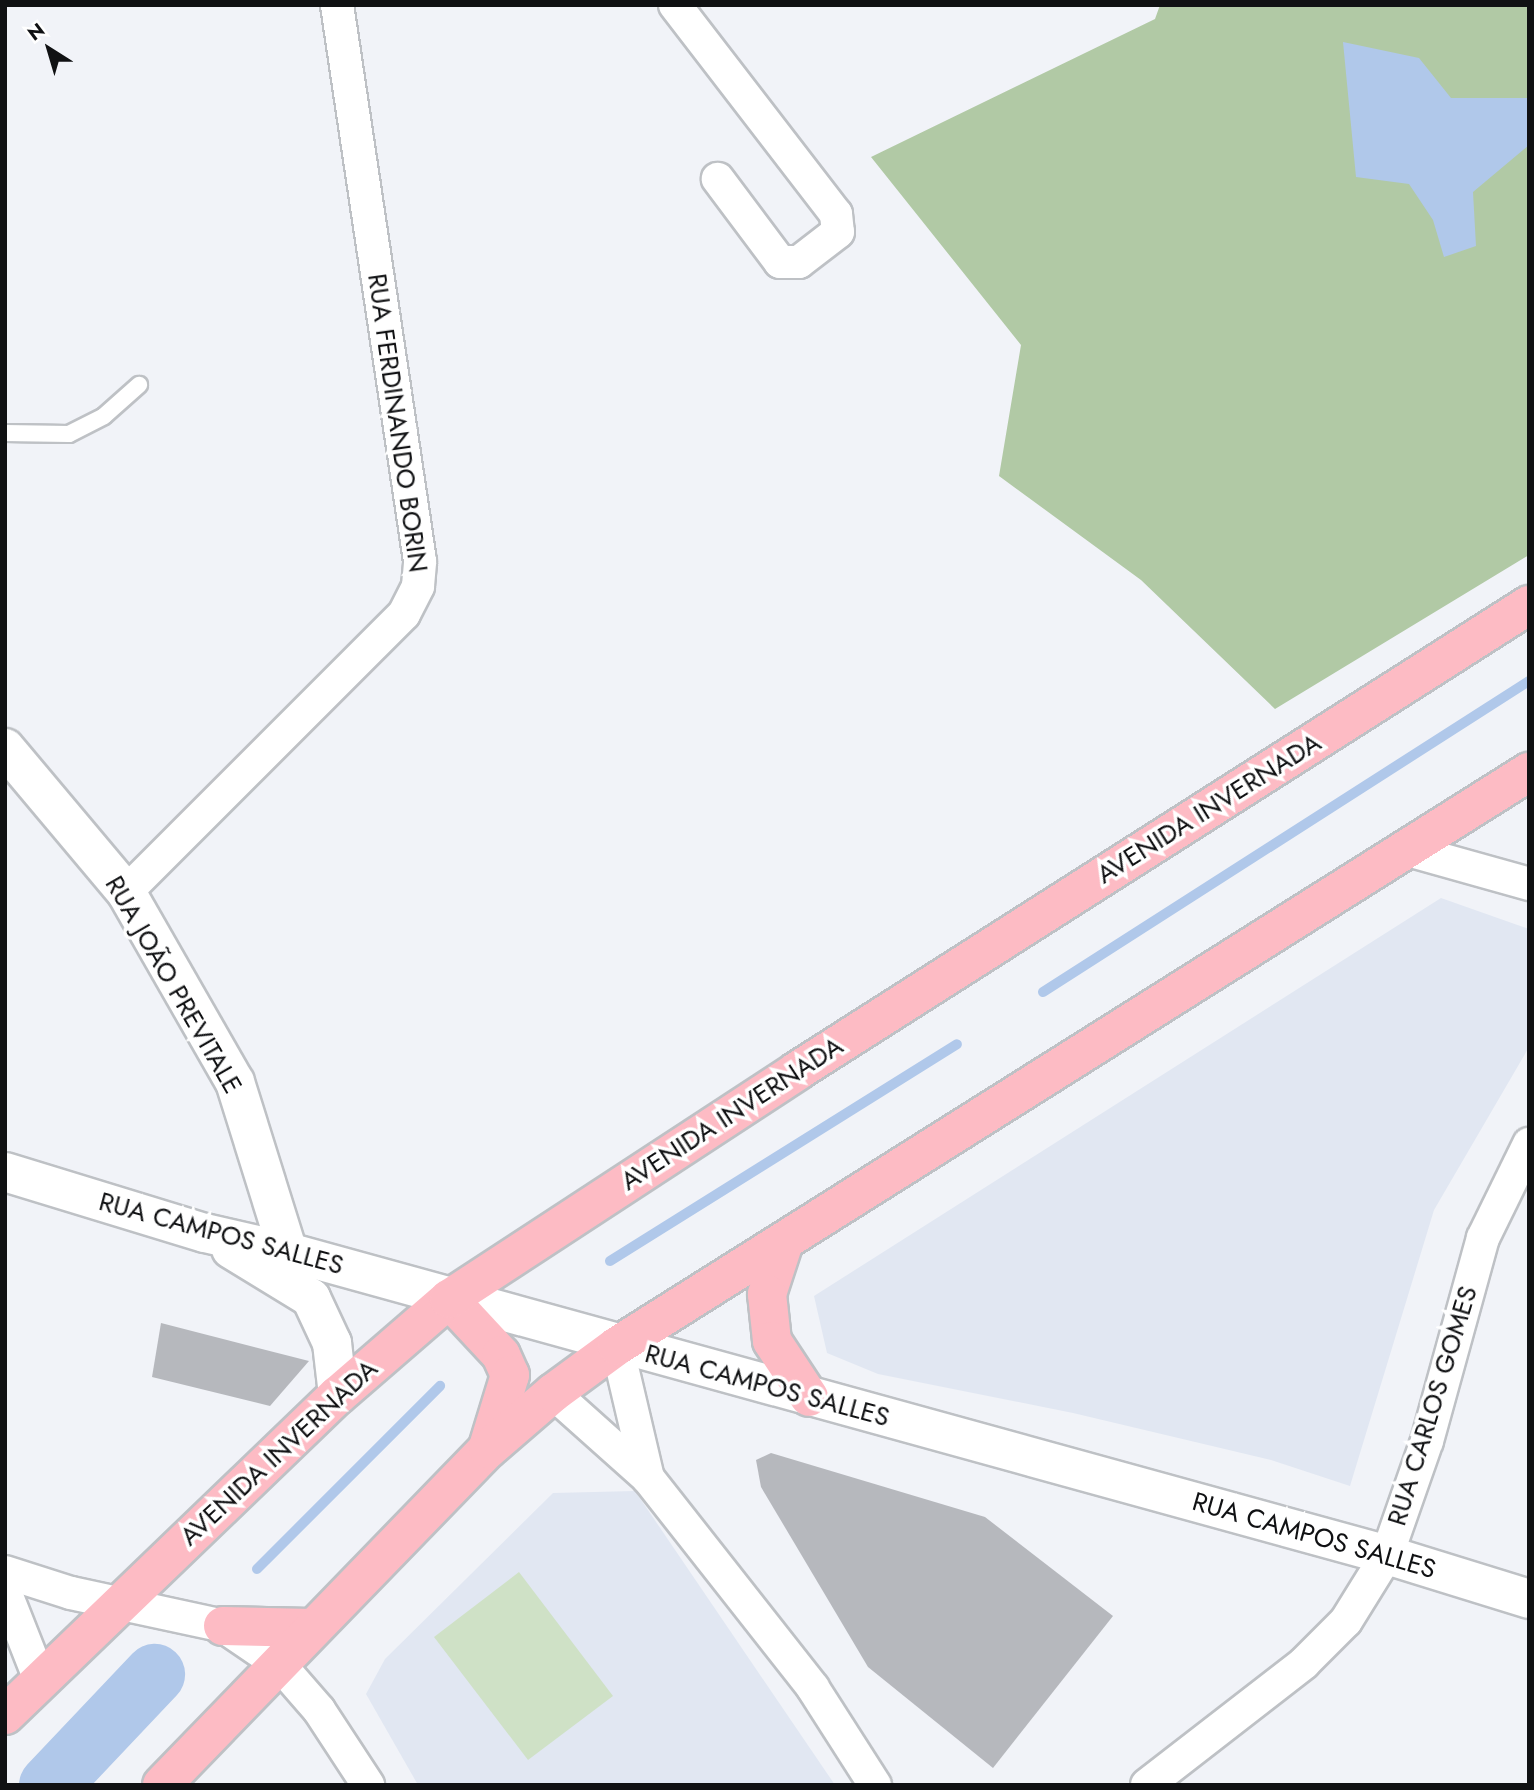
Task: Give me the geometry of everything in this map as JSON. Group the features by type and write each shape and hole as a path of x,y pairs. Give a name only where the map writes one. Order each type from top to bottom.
{"main road":[{"name":"AVENIDA INVERNADA","path":"5,1715 117,1602 338,1395 449,1299 809,1063 1529,605"},
{"name":"RUA JOÃO PREVITALE","path":"5,748 126,892 235,1082 288,1252"},
{"path":"162,1785 311,1628 488,1449 553,1393 617,1346 1529,772"},
{"name":"RUA CAMPOS SALLES","path":"5,1172 205,1233 288,1252 617,1346 1387,1555 1529,1599"},
{"path":"205,1233 311,1298 332,1343 338,1395"},
{"path":"784,1242 768,1294 772,1341 809,1397"},
{"path":"449,1299 501,1355 510,1375 488,1449"},
{"path":"223,1626 311,1628"}],"street":[{"name":"RUA FERDINANDO BORIN","path":"126,892 404,614 418,586 420,561 337,5"},
{"path":"675,5 836,214 838,232 799,262 780,262 718,179"},
{"path":"1404,849 1529,884"},
{"name":"RUA CARLOS GOMES","path":"1147,1785 1304,1663 1346,1621 1387,1555 1427,1441 1483,1238 1526,1156"},
{"path":"617,1346 648,1478"},
{"path":"553,1393 648,1478 813,1688 875,1785"},
{"path":"5,1572 117,1602 223,1626 279,1664 319,1710 368,1785"},
{"path":"5,1591 40,1680"}],"lane":[{"path":"5,433 69,434 104,416 139,385"}],"shaded area":[{"path":"1441,898 1529,929 1529,1047 1434,1210 1350,1486 1271,1460 1073,1413 878,1374 827,1353 814,1296"},
{"path":"635,1491 835,1785 418,1785 366,1694 385,1659 553,1493"}],"green space":[{"path":"1160,5 1529,5 1529,555 1275,709 1141,580 999,476 1021,345 871,157 1155,19"},
{"path":"519,1572 613,1696 528,1760 434,1637"}],"water":[{"path":"1343,42 1419,58 1451,98 1529,98 1529,145 1473,192 1476,246 1444,257 1433,220 1409,184 1356,177"}],"building":[{"path":"161,1323 309,1361 270,1406 152,1377"},
{"path":"771,1453 985,1517 1113,1616 993,1768 868,1667 761,1487 756,1460"}],"waterway":[{"path":"1043,992 1529,681"},
{"path":"610,1261 957,1044"},
{"path":"257,1569 440,1386"},
{"path":"49,1785 154,1674"}]}
